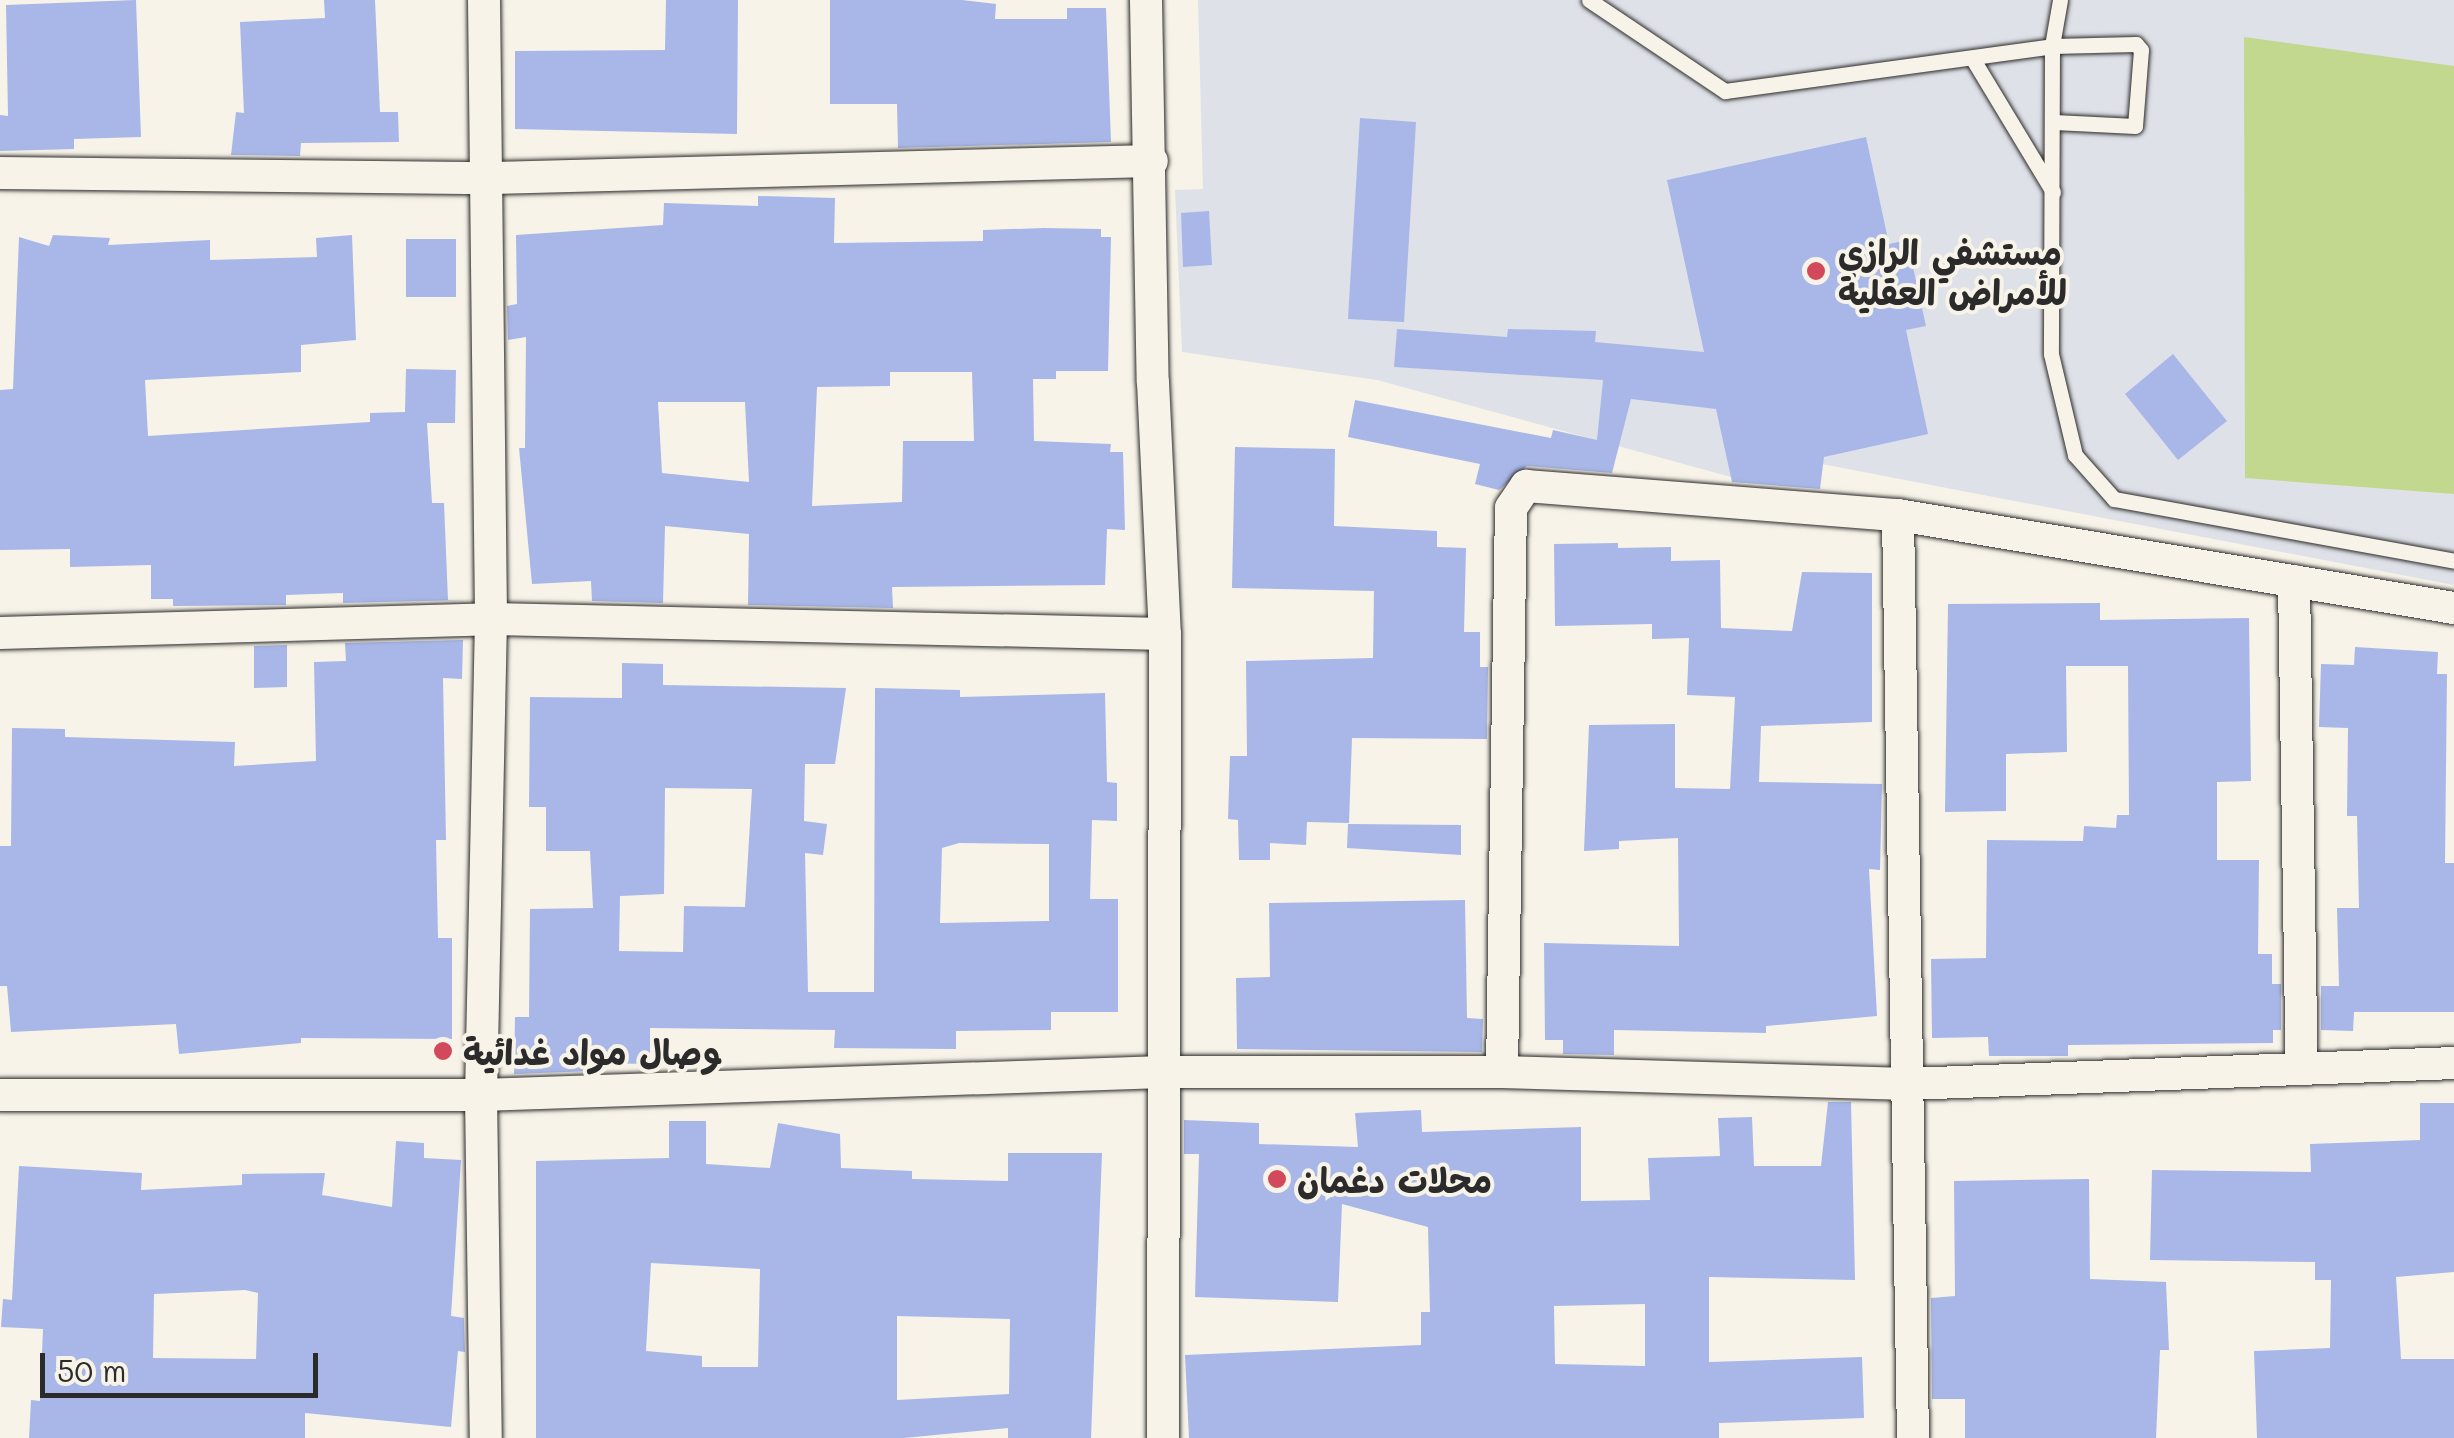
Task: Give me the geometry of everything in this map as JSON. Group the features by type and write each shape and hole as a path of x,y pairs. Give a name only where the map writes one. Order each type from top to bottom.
{"street":[{"path":"484,0 490,178 490,620 481,1094 486,1438"},
{"path":"1146,0 1152,162 1152,382 1165,634 1162,1438"},
{"path":"0,172 490,178 1152,162"},
{"path":"1502,1072 1516,494 1526,486 1898,514 2454,608"},
{"path":"1898,514 1913,1438"},
{"path":"2294,582 2302,1067"},
{"path":"0,633 490,620 1165,634"},
{"path":"0,1094 481,1094 1163,1072 1502,1072 1908,1084 2454,1063"}],"lane":[{"path":"1589,0 1725,92 1974,61 2052,46 2136,44 2141,50 2135,126 2054,122"},
{"path":"2060,0 2052,46 2055,195 2050,354 2075,455 2114,499 2454,561"},
{"path":"1974,61 2055,195"}],"shaded area":[{"name":"مستشفي الرازي للأمراض العقلية","path":"1198,0 2454,0 2454,585 1806,461 1731,477 1377,380 1182,352 1175,190 1203,189"}],"green space":[{"path":"2244,37 2454,66 2454,494 2245,478"}],"building":[{"path":"136,0 141,137 74,139 74,149 0,151 0,115 8,116 6,5"},
{"path":"324,0 375,0 380,112 398,112 399,142 301,143 300,156 231,155 236,112 244,113 240,22 325,18"},
{"path":"666,0 738,0 737,134 515,129 515,51 665,50"},
{"path":"830,0 962,0 996,4 995,19 1067,19 1067,8 1106,8 1111,142 898,148 897,104 830,104"},
{"path":"1360,118 1416,122 1404,322 1348,319"},
{"path":"1866,137 1889,244 1907,240 1926,326 1906,330 1928,434 1824,457 1820,489 1732,482 1716,409 1631,399 1612,473 1527,466 1499,490 1475,484 1480,464 1348,437 1355,400 1551,438 1553,430 1597,440 1603,380 1394,367 1397,329 1507,337 1508,329 1596,331 1595,342 1704,352 1667,180"},
{"path":"758,196 835,198 834,243 983,241 983,230 1044,228 1101,229 1101,237 1111,237 1108,371 1056,371 1056,379 1033,379 1034,441 1111,444 1110,452 1123,452 1125,530 1107,529 1105,585 892,587 893,608 748,605 749,534 665,526 663,603 592,601 591,581 532,584 519,448 525,448 526,337 508,340 507,306 517,304 516,235 663,225 664,203 758,206","holes":["890,372 972,372 974,441 903,441 902,502 812,506 817,387 890,386","658,402 745,402 749,482 662,473"]},
{"path":"1209,211 1212,265 1183,267 1181,213"},
{"path":"53,235 110,238 108,245 210,240 210,260 317,257 316,238 352,235 356,340 301,345 301,372 145,380 148,436 370,422 370,413 405,412 406,369 456,370 455,423 427,423 432,503 444,503 448,600 465,600 343,603 343,593 286,595 286,605 173,606 173,599 151,599 151,565 70,567 70,549 0,550 0,390 13,389 19,237 49,246"},
{"path":"406,239 456,239 456,297 406,297"},
{"path":"2173,354 2227,421 2178,460 2125,394"},
{"path":"1235,447 1335,449 1334,526 1437,531 1437,547 1466,548 1464,632 1480,632 1480,667 1488,667 1487,739 1352,738 1349,823 1307,822 1306,845 1270,843 1270,860 1239,860 1238,820 1228,819 1230,756 1247,756 1246,661 1373,658 1374,591 1232,588"},
{"path":"1618,543 1618,548 1671,547 1671,561 1720,560 1721,628 1792,631 1802,572 1872,573 1872,722 1761,726 1759,782 1882,784 1880,870 1869,869 1877,1016 1766,1026 1766,1033 1614,1030 1614,1055 1563,1054 1563,1040 1545,1040 1544,943 1679,946 1678,838 1619,841 1619,849 1584,851 1589,725 1675,724 1675,788 1730,789 1735,697 1687,695 1689,638 1652,639 1652,624 1555,626 1554,544"},
{"path":"2100,603 2100,620 2249,618 2251,781 2217,782 2217,860 2259,860 2258,954 2272,954 2272,984 2281,984 2281,1030 2273,1030 2273,1043 2068,1045 2068,1056 1989,1056 1988,1037 1932,1038 1931,959 1986,958 1987,840 2083,841 2084,826 2116,828 2117,815 2129,815 2128,666 2066,666 2067,752 2006,754 2006,811 1945,812 1948,604"},
{"path":"463,640 462,679 443,678 446,840 436,840 438,938 452,938 452,1039 301,1038 301,1043 179,1054 176,1024 11,1032 7,986 0,986 0,846 11,846 12,728 65,729 65,737 235,742 234,766 316,761 314,662 346,661 345,643"},
{"path":"287,645 287,687 254,688 254,646"},
{"path":"2355,647 2438,652 2437,674 2447,674 2445,863 2454,863 2454,1012 2354,1012 2353,1031 2321,1030 2321,986 2339,986 2337,908 2359,908 2357,816 2347,816 2348,728 2319,727 2321,664 2354,665"},
{"path":"622,663 663,664 663,685 846,688 835,764 805,764 804,821 827,824 823,855 805,853 808,992 874,992 875,688 960,690 960,697 1105,693 1107,782 1117,783 1117,821 1092,820 1090,899 1118,899 1118,1012 1051,1012 1051,1030 956,1031 956,1049 834,1048 835,1030 650,1028 650,1064 591,1063 591,1071 514,1074 515,1017 529,1017 530,909 593,908 590,851 546,851 546,807 529,807 530,697 622,698","holes":["665,788 752,789 745,907 684,906 683,952 619,951 620,896 664,894","959,843 1049,844 1049,921 940,923 942,848"]},
{"path":"1348,824 1461,825 1461,855 1347,848"},
{"path":"1465,900 1467,1018 1483,1019 1482,1052 1237,1049 1236,978 1270,977 1269,903"},
{"path":"1828,1102 1851,1102 1855,1280 1709,1277 1709,1362 1862,1357 1864,1418 1719,1423 1719,1438 1189,1438 1185,1355 1421,1345 1421,1312 1430,1312 1428,1227 1342,1204 1338,1302 1195,1297 1199,1154 1184,1154 1184,1120 1259,1123 1259,1144 1358,1147 1355,1113 1421,1110 1422,1132 1581,1127 1581,1201 1650,1200 1648,1158 1720,1156 1718,1118 1752,1117 1754,1166 1821,1166","holes":["1645,1304 1645,1366 1555,1364 1554,1306"]},
{"path":"2420,1103 2454,1103 2454,1272 2396,1277 2401,1359 2454,1359 2454,1438 2257,1438 2254,1351 2330,1348 2331,1280 2315,1280 2315,1262 2150,1260 2152,1170 2311,1172 2310,1144 2420,1140"},
{"path":"669,1121 706,1121 706,1164 770,1168 778,1123 840,1134 841,1168 912,1171 912,1179 1008,1181 1008,1153 1102,1153 1091,1438 1008,1438 1008,1428 904,1438 536,1438 536,1161 669,1158","holes":["651,1263 760,1269 758,1367 702,1367 702,1356 646,1351","897,1316 1010,1319 1009,1394 897,1400"]},
{"path":"396,1141 424,1143 424,1158 461,1160 451,1316 464,1318 465,1352 458,1351 451,1427 305,1413 305,1438 29,1438 31,1400 40,1401 43,1329 1,1327 3,1299 12,1300 19,1166 142,1173 141,1190 242,1185 242,1174 325,1173 322,1195 392,1207","holes":["245,1290 258,1293 256,1359 153,1358 154,1294"]},
{"path":"2089,1179 2090,1279 2166,1282 2169,1350 2160,1350 2156,1438 1965,1438 1965,1399 1932,1399 1931,1298 1955,1296 1954,1181"}],"place":[{"name":"مستشفي الرازي للأمراض العقلية","path":"1816,271"},
{"name":"وصال مواد غدائية","path":"443,1051"},
{"name":"محلات دغمان","path":"1277,1179"}]}
